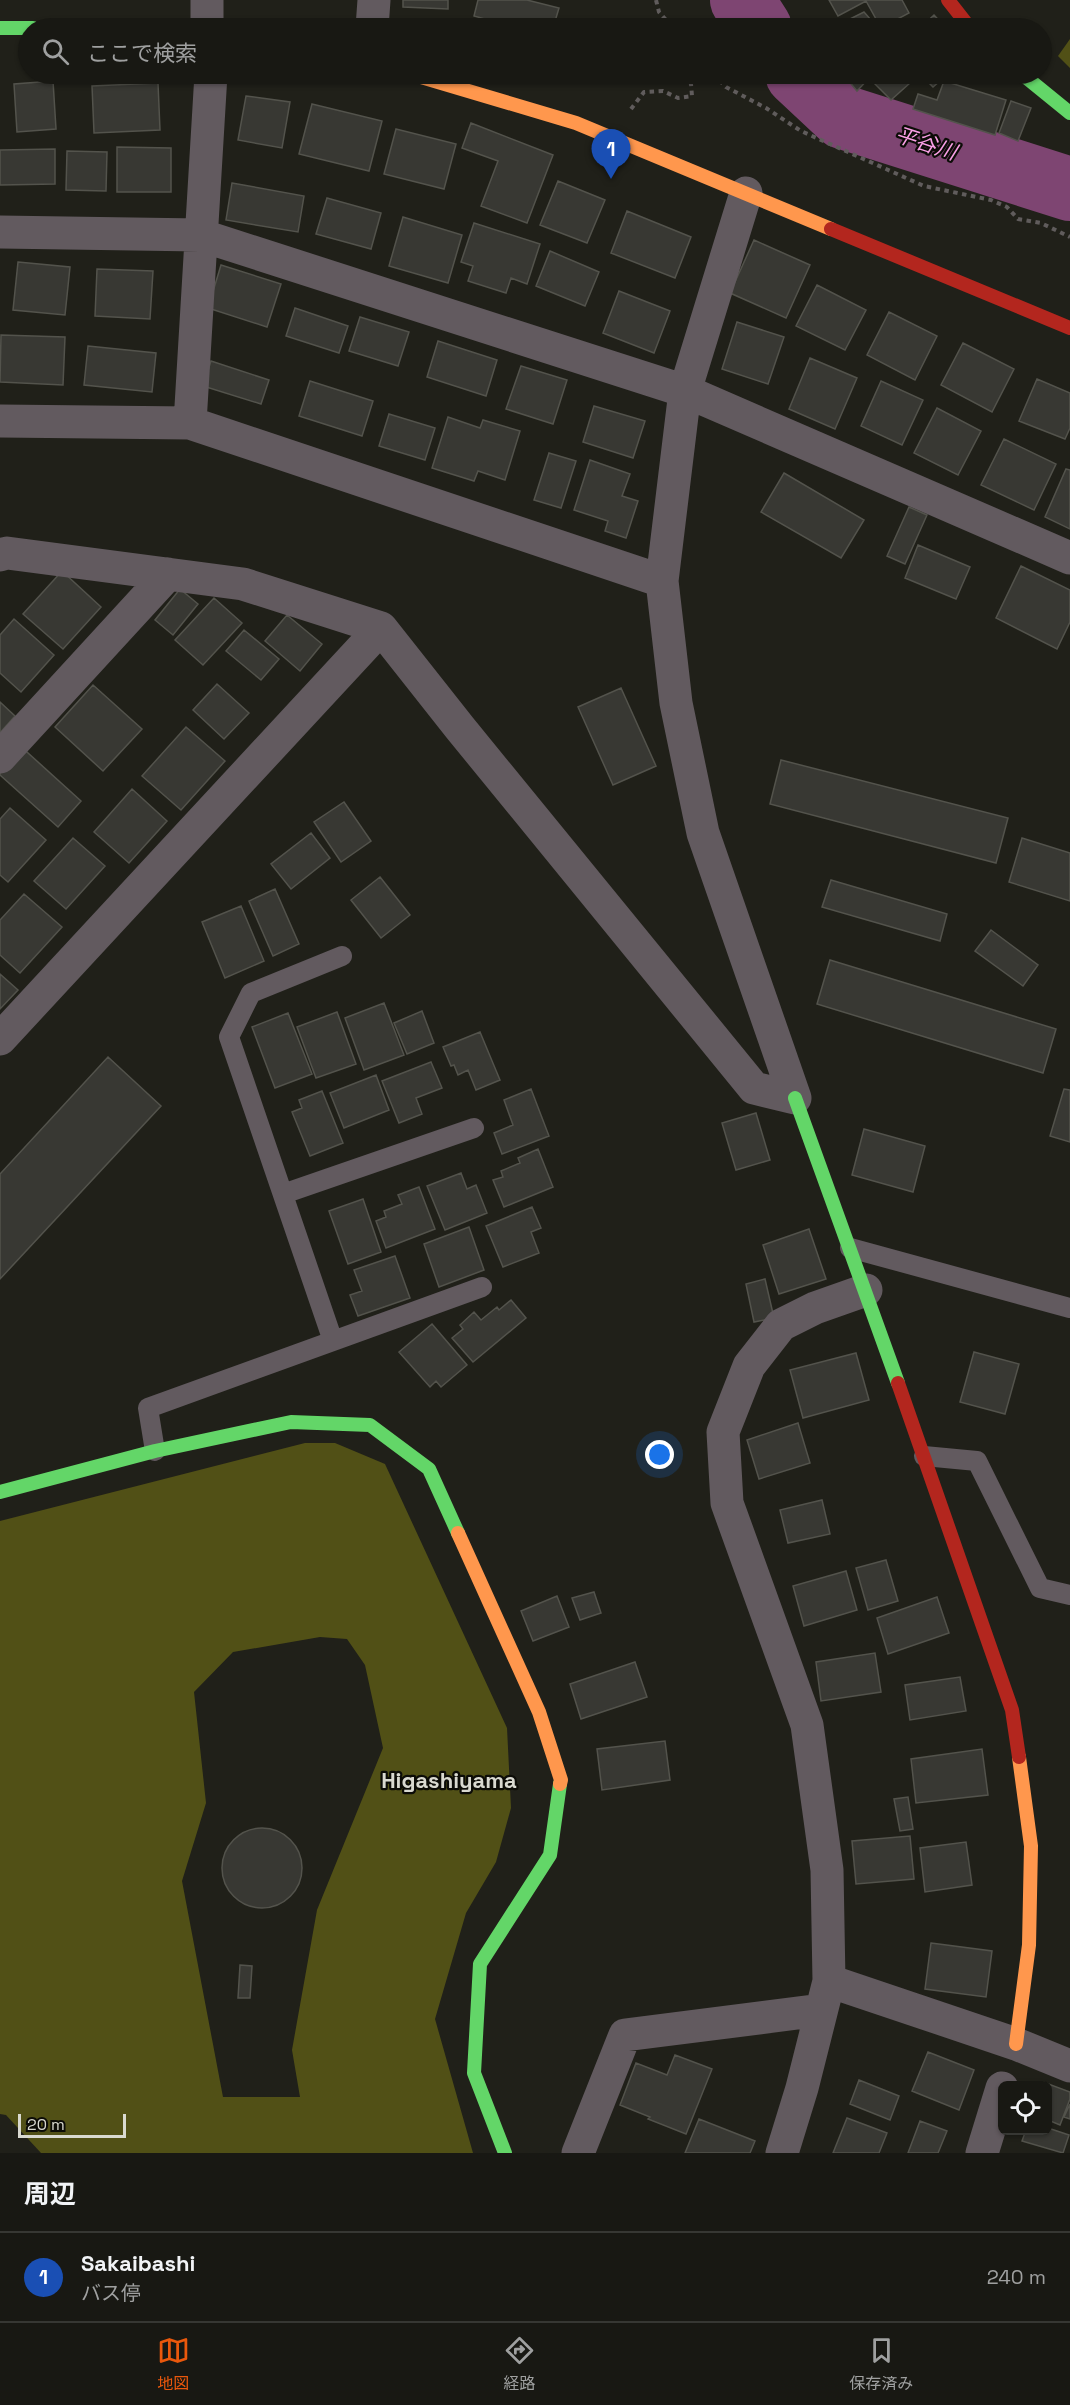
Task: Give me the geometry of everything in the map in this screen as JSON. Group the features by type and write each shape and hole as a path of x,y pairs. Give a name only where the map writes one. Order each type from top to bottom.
{"street":[{"path":"207,0 207,18"},
{"path":"373,18 374,0"},
{"path":"948,0 962,18"},
{"path":"0,28 18,28"},
{"path":"189,423 211,84"},
{"path":"445,84 576,123 1070,328"},
{"path":"1034,84 1070,113"},
{"path":"746,193 685,391 662,582 676,703 704,832 795,1098 866,1290 1012,1710 1031,1846 1029,1945 1016,2044 1005,2081"},
{"path":"0,232 200,235 685,391 1070,558"},
{"path":"0,421 189,423 662,582"},
{"path":"0,555 7,553 243,584 381,628 459,728 754,1088 795,1098"},
{"path":"0,757 168,574"},
{"path":"0,1039 381,628"},
{"path":"782,2153 802,2088 825,1995 827,1870 807,1725 727,1503 723,1432 749,1366 781,1325 815,1308 866,1290"},
{"path":"0,1492 155,1450 291,1422 370,1425 429,1469 539,1712 561,1780 550,1855 480,1964 474,2073 506,2153"},
{"path":"578,2153 625,2035 825,1995 1016,2044 1070,2066"},
{"path":"982,2153 998,2103"}],"lane":[{"path":"333,1341 230,1037 251,993 342,956"},
{"path":"283,1194 474,1128"},
{"path":"850,1248 1070,1308"},
{"path":"155,1450 148,1408 482,1287"},
{"path":"924,1456 977,1461 1040,1588 1070,1595"}],"path":[{"path":"656,0 659,12 664,18"},
{"path":"627,116 644,92 663,91 678,98 692,96 691,84"},
{"path":"723,84 801,131 924,186 991,200 1007,207 1018,219 1041,223 1070,237"}],"shaded area":[{"path":"1070,39 1070,68 1058,56"},
{"path":"305,1443 335,1443 385,1464 507,1728 511,1808 496,1862 466,1913 435,2019 473,2153 41,2153 6,2115 0,2114 0,1521","holes":["320,1637 347,1639 365,1665 383,1748 317,1910 292,2050 300,2097 223,2097 182,1881 206,1803 194,1692 233,1652"]}],"building":[{"path":"403,0 448,0 448,9 403,7"},
{"path":"478,0 527,0 559,8 556,18 481,18 474,16"},
{"path":"829,0 902,0 909,13 900,18 875,18 866,1 838,16"},
{"path":"864,12 869,18 852,18"},
{"path":"14,84 53,84 56,129 17,132"},
{"path":"158,84 160,130 94,133 92,86"},
{"path":"851,84 863,84 857,91"},
{"path":"875,84 909,84 891,100"},
{"path":"943,84 954,84 1006,100 995,135 913,109 918,94 937,100"},
{"path":"246,96 290,102 282,148 238,140"},
{"path":"1011,101 1031,108 1018,141 999,133"},
{"path":"312,104 382,121 369,171 299,154"},
{"path":"471,123 553,155 527,223 481,206 498,161 462,148"},
{"path":"396,129 456,144 444,189 384,174"},
{"path":"117,147 171,148 171,192 117,192"},
{"path":"55,149 55,184 0,185 0,150"},
{"path":"67,151 107,152 106,191 66,190"},
{"path":"558,181 605,200 587,243 540,225"},
{"path":"232,183 304,196 298,232 226,220"},
{"path":"327,198 381,213 371,249 316,234"},
{"path":"627,211 691,237 675,278 611,253"},
{"path":"403,217 462,235 448,283 389,266"},
{"path":"474,223 540,244 527,284 511,278 506,293 468,281 473,266 461,262"},
{"path":"754,240 810,265 786,318 730,293"},
{"path":"550,251 599,272 585,306 536,286"},
{"path":"18,262 70,267 65,315 13,310"},
{"path":"221,265 281,284 267,327 208,308"},
{"path":"97,269 153,271 150,319 95,316"},
{"path":"817,285 866,310 845,350 796,326"},
{"path":"619,291 670,311 654,353 603,333"},
{"path":"295,308 348,326 339,353 286,336"},
{"path":"889,312 937,336 915,380 867,355"},
{"path":"360,317 409,332 398,366 349,351"},
{"path":"737,322 784,337 768,384 722,369"},
{"path":"1,335 65,337 63,385 0,382"},
{"path":"438,341 497,360 486,396 427,377"},
{"path":"963,343 1014,369 992,412 941,385"},
{"path":"88,346 156,353 152,392 84,385"},
{"path":"810,358 857,378 835,429 789,409"},
{"path":"211,361 269,380 261,404 203,386"},
{"path":"521,366 567,380 553,424 506,409"},
{"path":"1037,379 1070,393 1070,428 1065,439 1019,421"},
{"path":"310,381 373,401 362,436 299,416"},
{"path":"881,381 923,400 902,445 861,426"},
{"path":"594,406 645,421 633,458 583,442"},
{"path":"937,408 981,431 958,475 914,453"},
{"path":"389,414 435,428 425,460 379,446"},
{"path":"448,417 480,428 483,420 520,431 505,480 478,471 474,481 432,468"},
{"path":"1004,439 1056,464 1034,510 981,485"},
{"path":"549,453 576,461 561,508 534,500"},
{"path":"590,460 630,474 622,496 638,501 626,538 605,531 608,521 574,510"},
{"path":"1066,469 1070,470 1070,529 1045,517"},
{"path":"784,473 864,520 841,558 761,512"},
{"path":"909,507 927,515 905,564 887,556"},
{"path":"918,545 970,567 956,599 905,578"},
{"path":"1021,566 1070,590 1070,622 1057,649 996,618"},
{"path":"62,571 101,607 63,649 23,614"},
{"path":"180,589 198,604 173,635 155,620"},
{"path":"214,598 242,623 203,665 175,640"},
{"path":"287,615 322,644 300,671 265,641"},
{"path":"14,619 54,655 21,692 0,673 0,635"},
{"path":"244,630 279,659 261,680 226,651"},
{"path":"217,684 249,713 224,739 193,710"},
{"path":"93,685 142,729 103,771 55,727"},
{"path":"621,688 656,766 613,785 578,707"},
{"path":"0,702 15,716 0,733"},
{"path":"186,727 225,761 181,810 142,776"},
{"path":"17,743 81,801 58,827 0,775 0,762"},
{"path":"781,760 1008,818 996,863 770,804"},
{"path":"132,789 167,821 129,863 94,832"},
{"path":"344,802 371,841 341,862 314,822"},
{"path":"10,808 46,840 8,882 0,875 0,819"},
{"path":"311,833 330,858 291,889 271,864"},
{"path":"73,838 105,866 66,909 34,881"},
{"path":"1022,838 1070,853 1070,901 1009,882"},
{"path":"380,877 410,915 381,938 351,900"},
{"path":"831,880 947,914 940,941 822,907"},
{"path":"275,889 299,944 273,956 249,901"},
{"path":"24,894 62,927 20,973 0,955 0,920"},
{"path":"241,906 264,961 225,978 202,922"},
{"path":"991,930 1038,965 1023,986 975,951"},
{"path":"830,960 1056,1029 1043,1073 817,1004"},
{"path":"0,974 18,990 0,1009"},
{"path":"384,1003 404,1055 364,1070 345,1018"},
{"path":"422,1011 434,1043 407,1054 394,1023"},
{"path":"337,1012 356,1064 316,1078 297,1027"},
{"path":"288,1013 312,1074 275,1088 252,1027"},
{"path":"480,1032 500,1080 476,1090 468,1070 458,1075 454,1065 451,1066 443,1047"},
{"path":"108,1057 161,1106 0,1279 0,1174"},
{"path":"431,1062 442,1088 416,1098 422,1114 399,1123 382,1081"},
{"path":"376,1075 389,1110 344,1128 330,1093"},
{"path":"531,1089 549,1136 502,1154 494,1133 513,1125 504,1100"},
{"path":"1064,1089 1070,1090 1070,1142 1050,1136"},
{"path":"322,1091 343,1143 310,1156 292,1112 302,1108 299,1100"},
{"path":"756,1113 770,1160 736,1170 722,1123"},
{"path":"864,1129 925,1146 913,1192 852,1175"},
{"path":"538,1149 553,1187 504,1207 493,1180 503,1177 501,1171 520,1163 518,1158"},
{"path":"461,1173 467,1189 476,1185 487,1213 445,1230 427,1186"},
{"path":"419,1187 435,1229 386,1248 376,1221 386,1217 384,1211 402,1204 398,1195"},
{"path":"363,1199 381,1252 348,1264 329,1211"},
{"path":"532,1207 541,1228 531,1232 539,1253 503,1267 486,1226"},
{"path":"469,1227 484,1270 439,1287 424,1244"},
{"path":"809,1229 826,1279 779,1294 763,1245"},
{"path":"395,1256 410,1298 358,1316 350,1295 362,1291 354,1270"},
{"path":"765,1279 774,1318 754,1322 746,1284"},
{"path":"511,1300 526,1318 473,1362 452,1338 463,1329 460,1325 474,1312 481,1320 497,1307 499,1310"},
{"path":"432,1324 467,1365 441,1387 436,1381 430,1387 399,1352"},
{"path":"974,1352 1019,1364 1005,1414 960,1402"},
{"path":"856,1353 869,1400 803,1418 790,1370"},
{"path":"798,1423 810,1463 759,1479 747,1440"},
{"path":"822,1500 830,1534 788,1543 780,1510"},
{"path":"886,1560 898,1601 868,1610 856,1568"},
{"path":"846,1571 857,1610 804,1626 793,1586"},
{"path":"594,1592 601,1613 580,1620 572,1598"},
{"path":"557,1596 569,1627 533,1641 521,1611"},
{"path":"937,1597 949,1633 888,1654 877,1618"},
{"path":"875,1653 881,1692 821,1701 816,1662"},
{"path":"635,1662 647,1697 581,1719 570,1684"},
{"path":"960,1677 966,1711 910,1720 905,1685"},
{"path":"665,1741 670,1780 602,1790 597,1749"},
{"path":"982,1749 988,1795 916,1803 911,1759"},
{"path":"908,1797 913,1829 900,1831 894,1799"},
{"path":"262,1828 277,1831 290,1840 299,1853 302,1868 299,1883 290,1896 277,1905 262,1908 247,1905 234,1896 225,1883 222,1868 225,1853 234,1840 247,1831"},
{"path":"910,1836 914,1879 856,1884 852,1841"},
{"path":"966,1842 972,1885 925,1892 920,1848"},
{"path":"931,1943 992,1951 986,1997 925,1989"},
{"path":"240,1965 252,1966 250,1998 238,1998"},
{"path":"928,2052 974,2070 959,2110 912,2091"},
{"path":"675,2055 712,2069 686,2134 620,2105 636,2063 667,2075"},
{"path":"859,2080 899,2096 890,2120 850,2104"},
{"path":"1052,2085 1070,2092 1070,2099 1060,2125 1052,2122"},
{"path":"1070,2104 1070,2119 1064,2117"},
{"path":"847,2118 887,2133 879,2153 833,2153"},
{"path":"699,2119 755,2141 750,2153 685,2153"},
{"path":"920,2121 947,2131 938,2153 908,2153"},
{"path":"1052,2129 1069,2135 1063,2153 1022,2141 1024,2135 1052,2135"}],"waterway":[{"name":"平谷川","path":"742,0 754,18"},
{"name":"平谷川","path":"808,84 843,117 1070,189"}],"traffic: fast":[{"path":"0,28 18,28"},
{"path":"1034,84 1070,113"},
{"path":"795,1098 898,1383"},
{"path":"0,1492 155,1451 291,1422 370,1425 429,1469 458,1533"},
{"path":"505,2153 474,2073 480,1964 550,1855 560,1784"}],"traffic: slow":[{"path":"445,84 576,123 831,229"},
{"path":"458,1533 539,1712 561,1780 560,1784"},
{"path":"1016,2044 1029,1945 1031,1846 1019,1757"}],"traffic: jam":[{"path":"948,0 962,18"},
{"path":"831,229 1070,328"},
{"path":"898,1383 1012,1710 1019,1757"}],"place":[{"name":"Sakaibashi","path":"611,179"}],"district":[{"name":"Higashiyama","path":"449,1780"}]}
